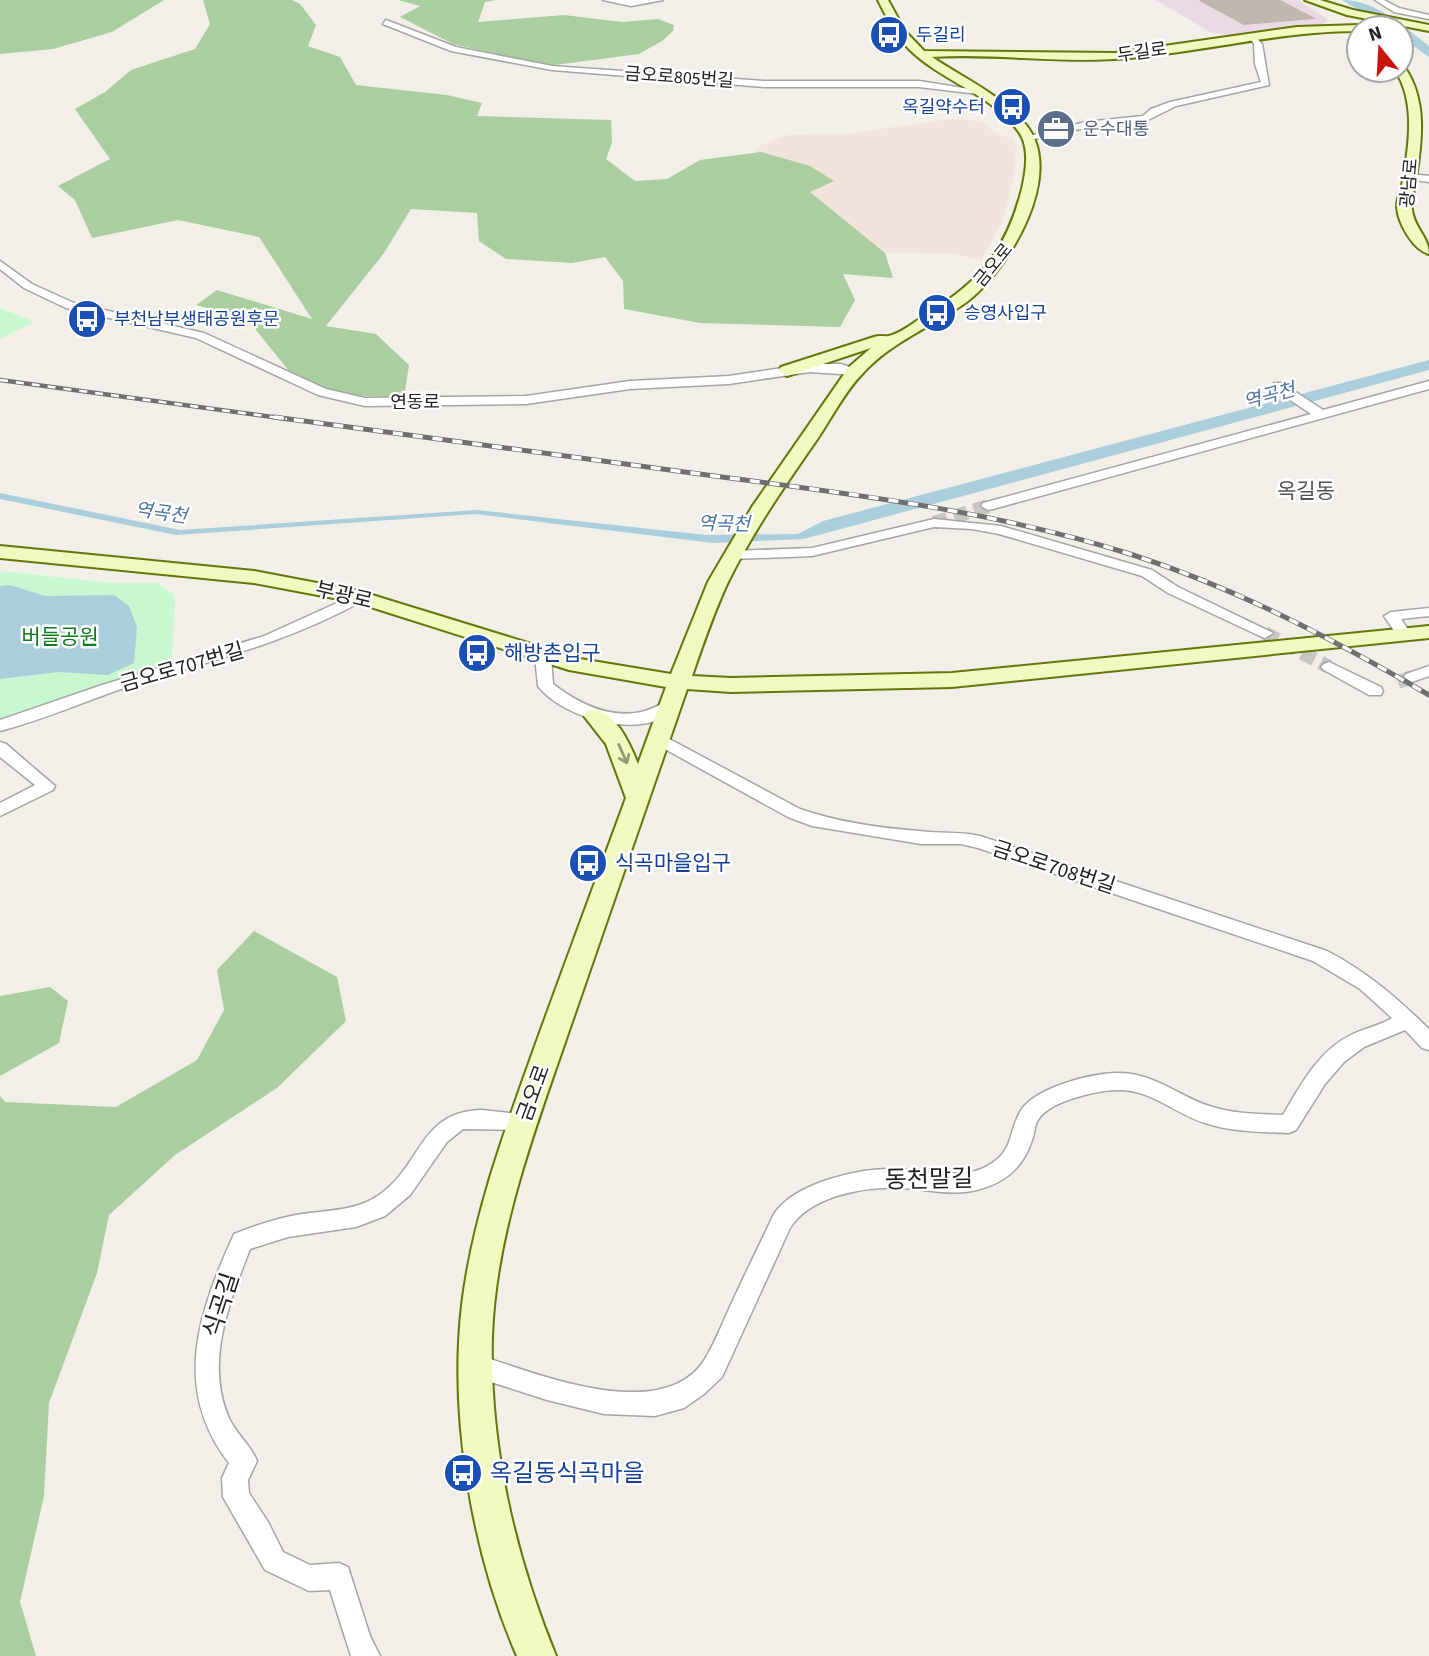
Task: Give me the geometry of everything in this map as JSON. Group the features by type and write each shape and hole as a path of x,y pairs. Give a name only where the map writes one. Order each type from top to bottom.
{"main road":[{"path":"883,0 906,39 1013,118 1029,137"},
{"path":"1309,0 1345,24"},
{"path":"1309,0 1425,29"},
{"path":"1310,30 1327,24 1332,15"},
{"path":"1310,30 1345,31"},
{"name":"두길로","path":"923,54 972,52 1113,57 1250,36 1310,30"},
{"path":"906,39 940,48 1001,53"},
{"path":"945,69 945,57 972,52"},
{"name":"광남로","path":"1411,84 1415,100 1410,177 1404,211 1413,230 1429,250"},
{"name":"금오로","path":"537,1656 500,1547 481,1435 475,1366 478,1319 500,1191 693,641 733,553 761,507 855,371 875,352 981,285 1013,242 1021,221 1032,170 1033,147 1029,137"},
{"path":"787,371 920,325"},
{"path":"787,371 810,371 825,375 831,380 836,396"},
{"name":"부광로","path":"0,552 212,571 359,597 543,656 618,673 675,694 779,685 952,680 1429,632"},
{"path":"595,716 608,727 625,756 638,799"}],"street":[{"path":"607,0 631,4 659,0"},
{"path":"1379,0 1397,10 1429,17"},
{"name":"금오로805번길","path":"386,22 454,49 552,68 764,84 919,84 978,91"},
{"path":"1029,137 1086,125 1146,117 1154,110 1173,104 1266,83 1258,58 1258,41 1250,36"},
{"path":"1410,177 1429,179"},
{"name":"연동로","path":"0,264 28,286 70,306 200,335 322,392 365,401 526,400 630,385 729,380 825,367 855,371"},
{"path":"988,506 1429,385"},
{"path":"1278,386 1320,414"},
{"path":"733,553 812,552 934,523 972,525 1001,530 1147,573 1173,590 1265,633"},
{"name":"금오로707번길","path":"0,726 104,690 245,650 332,613 359,597"},
{"path":"1404,635 1391,616 1429,612"},
{"path":"543,656 543,677 546,685 556,694 595,716 626,721 646,718 675,694"},
{"path":"1329,667 1375,691"},
{"path":"1412,677 1429,671"},
{"name":"금오로708번길","path":"660,739 794,813 818,822 921,838 961,838 981,842 1320,956 1363,979 1385,996 1429,1042"},
{"path":"0,748 47,786 0,810"},
{"name":"동천말길","path":"475,1366 568,1393 614,1403 645,1404 673,1400 695,1387 713,1369 782,1221 793,1206 808,1198 882,1180 959,1183 981,1180 1000,1170 1014,1157 1022,1141 1029,1115 1044,1102 1098,1083 1140,1082 1206,1114 1236,1121 1289,1124 1308,1091 1342,1052 1356,1041 1395,1028 1405,1019"},
{"name":"식곡길","path":"366,1656 358,1641 339,1576 309,1578 274,1561 259,1531 236,1497 235,1478 244,1461 220,1427 211,1404 206,1351 210,1328 242,1241 289,1227 357,1217 378,1209 399,1194 415,1174 439,1133 458,1121 523,1121"}],"shaded area":[{"path":"1156,0 1298,0 1327,19 1326,23 1315,26 1229,35 1212,33"},
{"path":"951,119 982,121 996,134 1013,138 1016,148 1013,180 1002,223 981,261 954,254 889,253 863,241 752,156 761,145 788,135 845,134"}],"green space":[{"path":"0,0 164,0 112,32 53,49 0,54"},
{"path":"203,0 292,0 300,4 316,25 308,46 340,57 356,85 447,95 482,103 477,116 611,120 612,142 606,159 635,181 667,179 700,160 761,152 810,166 834,181 810,192 885,253 893,278 843,274 855,300 840,327 700,323 624,309 623,281 605,257 572,263 506,259 479,241 477,213 411,209 384,253 326,326 376,334 409,365 404,398 347,395 320,386 289,371 248,320 196,305 217,290 312,319 259,237 178,220 92,238 75,200 58,186 110,159 75,109 105,92 131,70 195,49 210,24"},
{"path":"398,0 496,0 485,2 478,22 564,15 622,22 658,19 674,25 673,31 662,41 639,54 547,66 453,44 400,17 420,6"},
{"path":"0,308 30,320 32,323 0,339"},
{"name":"버들공원","path":"0,571 113,583 157,583 175,595 172,655 164,665 0,721"},
{"path":"254,931 337,977 346,1021 277,1088 175,1155 109,1215 97,1273 49,1403 44,1496 20,1602 36,1656 0,1656 0,1096 5,1102 116,1107 197,1060 224,1010 217,970"},
{"path":"50,987 68,1001 59,1043 0,1076 0,996"}],"water":[{"path":"1342,0 1354,1 1385,14 1366,14"},
{"path":"1415,35 1429,46 1429,57 1415,47"},
{"path":"1429,360 1429,370 804,539 713,543 475,514 176,535 0,499 0,493 180,530 477,510 706,535 798,534 823,521"},
{"path":"10,585 45,596 114,595 129,606 137,627 134,663 108,675 58,672 0,679 0,586"}],"building":[{"path":"1200,0 1278,0 1313,18 1244,24"}],"tunnel":[{"path":"934,523 988,506"},
{"path":"1265,633 1329,667"},
{"path":"1398,682 1412,677"}],"railway":[{"path":"0,380 287,419"},
{"path":"274,417 876,498 979,516 1080,539 1208,582 1283,616 1429,695"}],"place":[{"name":"두길리","path":"889,35"},
{"name":"옥길약수터","path":"1012,107"},
{"name":"운수대통","path":"1056,129"},
{"name":"승영사입구","path":"937,313"},
{"name":"부천남부생태공원후문","path":"87,319"},
{"name":"해방촌입구","path":"477,653"},
{"name":"식곡마을입구","path":"588,863"},
{"name":"옥길동식곡마을","path":"463,1473"}],"district":[{"name":"옥길동","path":"1306,491"}],"water label":[{"name":"역곡천","path":"1269,395"},
{"name":"역곡천","path":"161,512"},
{"name":"역곡천","path":"724,523"}]}
